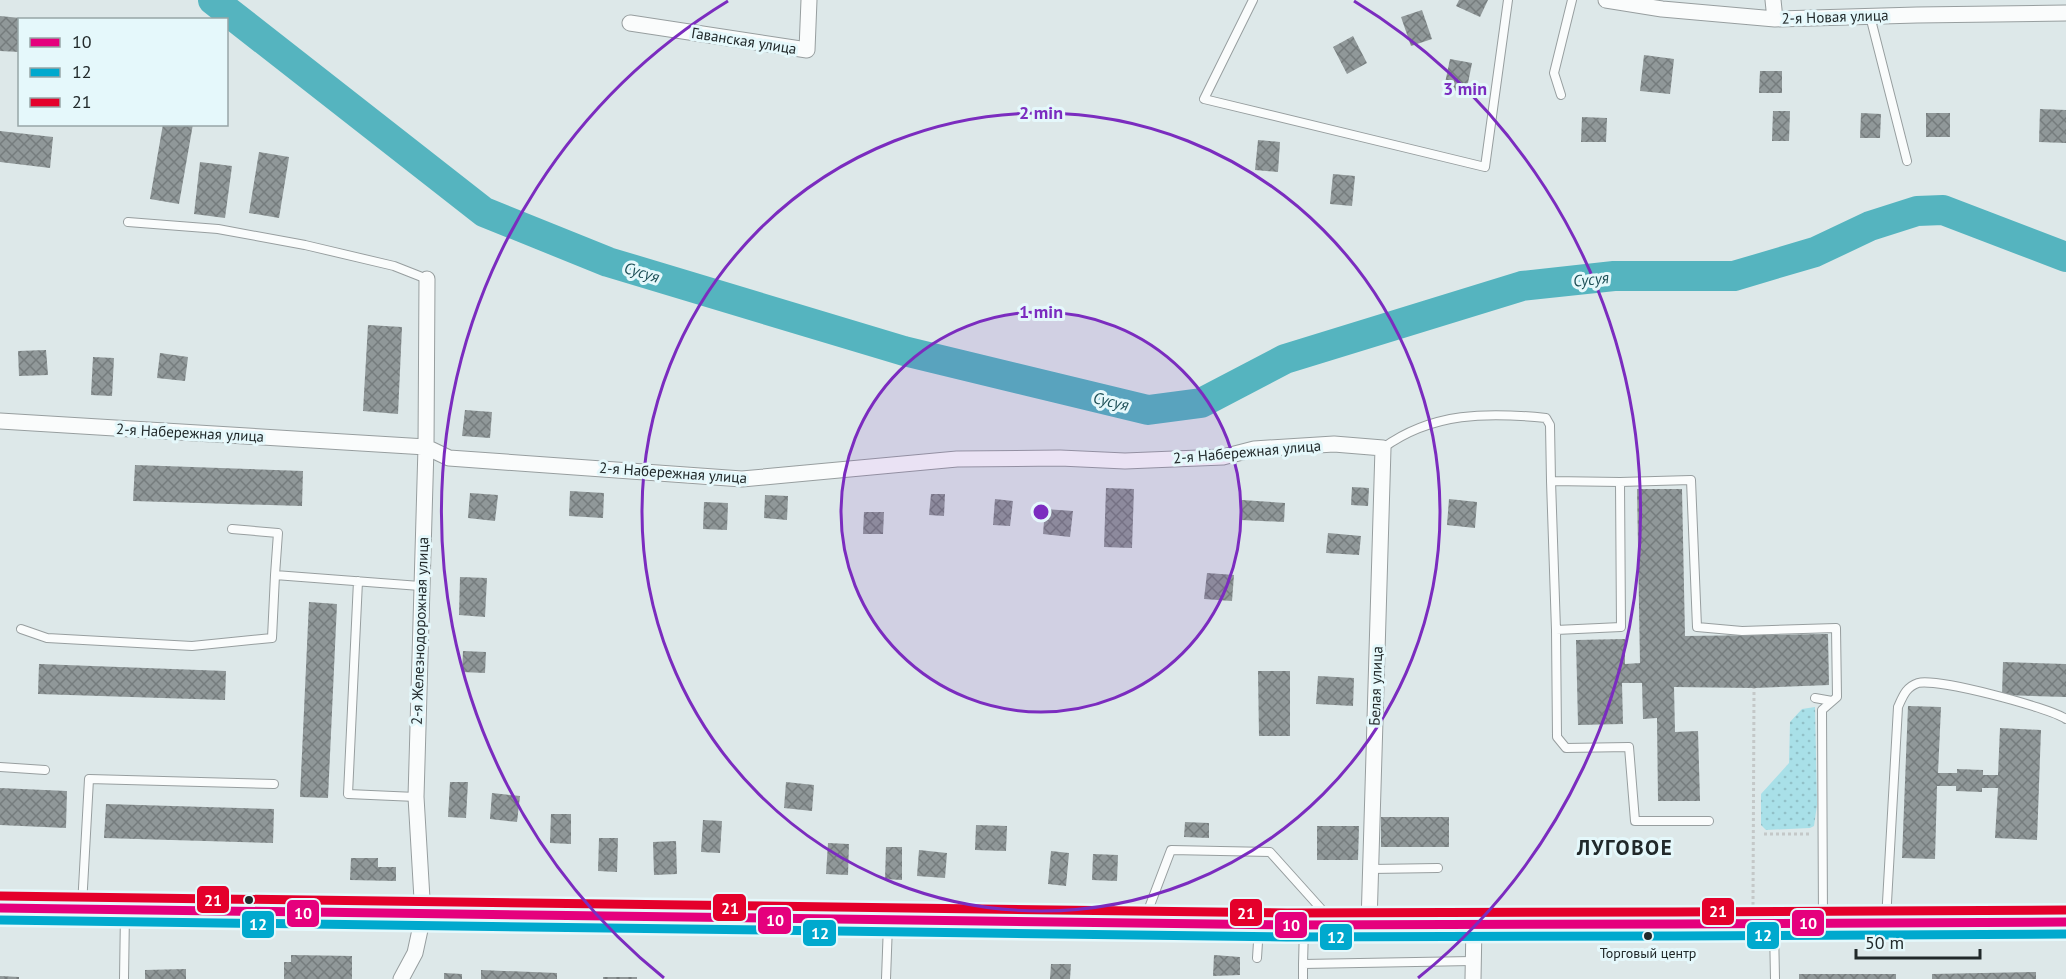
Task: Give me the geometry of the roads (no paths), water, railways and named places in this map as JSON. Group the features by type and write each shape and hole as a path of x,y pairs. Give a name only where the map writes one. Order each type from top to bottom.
{"main road":[{"path":"0,908 423,916 1259,924 2066,922"}],"street":[{"name":"Гаванская улица","path":"630,23 807,50 809,0"},
{"name":"2-я Новая улица","path":"1606,0 1662,9 1775,19 2066,14"},
{"path":"1773,0 1775,19"},
{"name":"2-я Железнодорожная улица","path":"400,979 415,953 423,916 416,797 420,586 426,447 427,279"},
{"name":"2-я Набережная улица","path":"0,422 426,447 449,458 742,479 957,459 1125,461 1223,457 1254,449 1334,444 1383,448"},
{"name":"Белая улица","path":"1370,924 1383,448"},
{"path":"1473,979 1474,925"}],"lane":[{"path":"1253,0 1204,99 1485,167 1508,0"},
{"path":"1561,95 1554,73 1572,0"},
{"path":"1870,16 1907,160"},
{"path":"128,222 218,229 305,245 394,266 427,279"},
{"path":"1383,448 1399,436 1448,418 1494,415 1546,418 1550,425 1557,736 1566,748 1629,747 1635,821 1709,821"},
{"path":"1551,481 1691,480 1697,627 1742,631 1836,628 1837,697 1822,710 1823,922"},
{"path":"1556,630 1621,627 1620,482"},
{"path":"21,629 47,638 192,646 272,638 278,533 232,529"},
{"path":"275,575 420,586"},
{"path":"358,581 348,794 416,797"},
{"path":"1886,922 1898,707 1906,690 1919,683 1947,685 2022,702 2057,713 2066,719"},
{"path":"1815,698 1832,701"},
{"path":"0,767 45,770"},
{"path":"82,909 89,779 274,784"},
{"path":"1143,923 1171,850 1270,852 1335,924"},
{"path":"1371,869 1438,868"},
{"path":"124,979 125,910"},
{"path":"886,979 888,921"},
{"path":"1762,922 1775,979"},
{"path":"1257,958 1259,924"},
{"path":"1303,979 1304,924"},
{"path":"1303,964 1472,961"}],"waterway":[{"name":"Сусуя","path":"213,0 484,212 608,262 904,351 1148,410 1201,403 1285,359 1522,286 1614,276 1734,276 1815,252 1870,226 1917,211 1943,210 2066,257"}],"place":[{"name":"Торговый центр","path":"1648,936"}],"district":[{"name":"ЛУГОВОЕ","path":"1625,848"}]}
